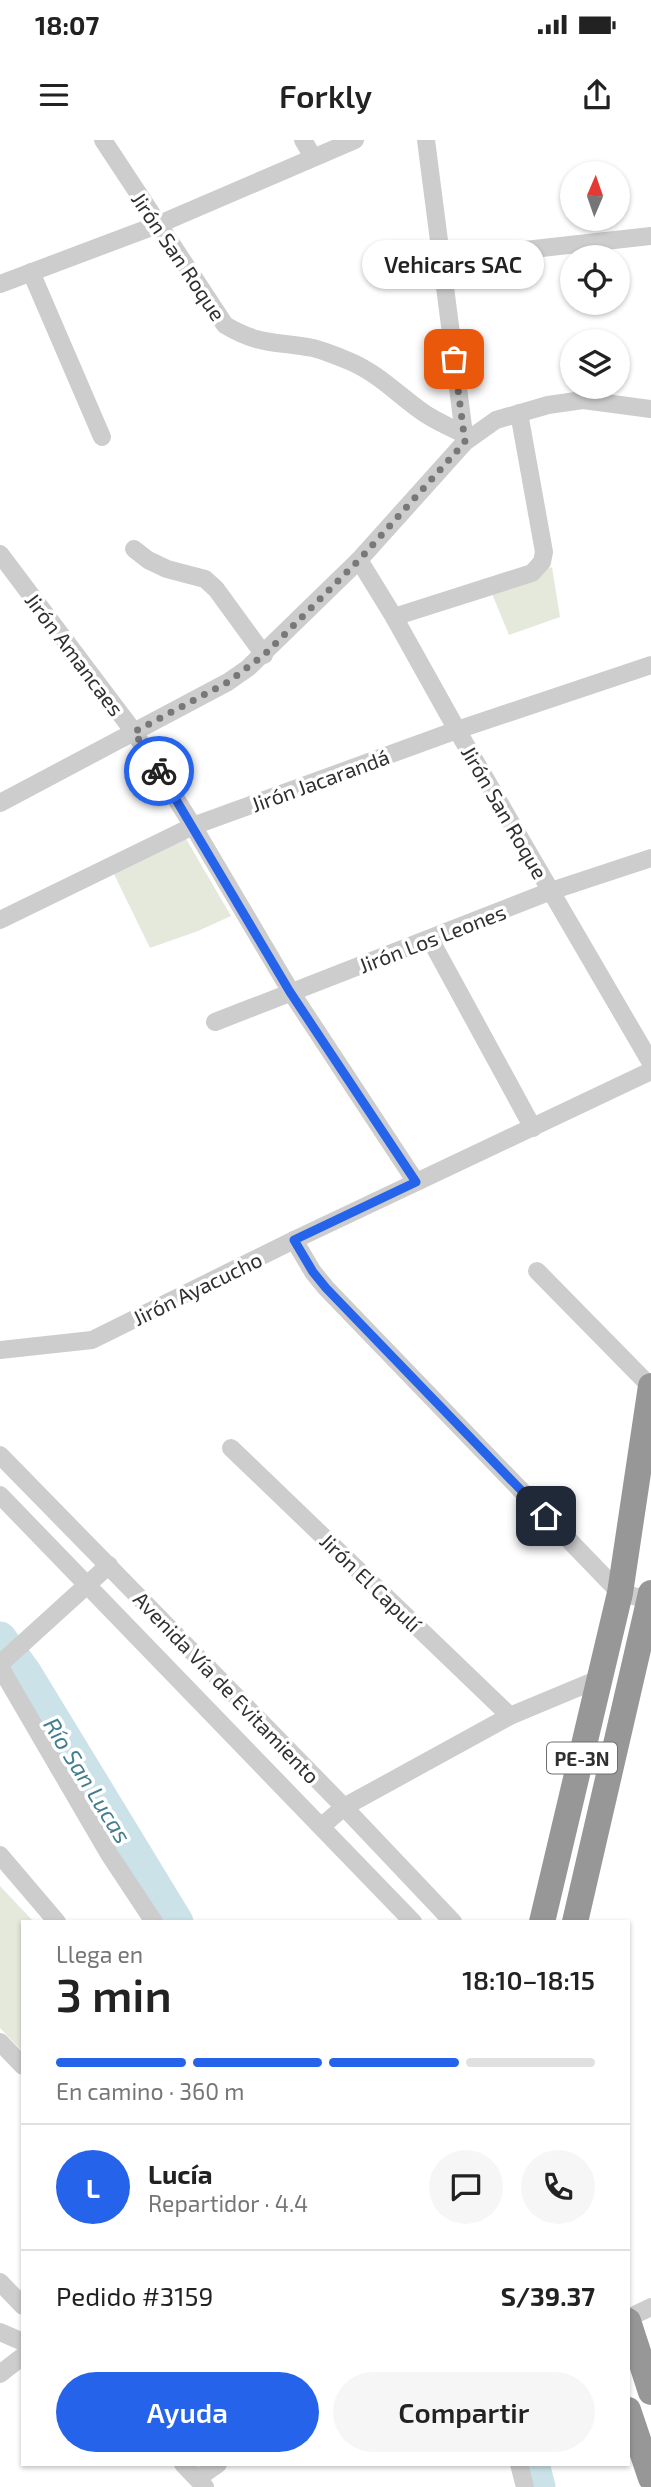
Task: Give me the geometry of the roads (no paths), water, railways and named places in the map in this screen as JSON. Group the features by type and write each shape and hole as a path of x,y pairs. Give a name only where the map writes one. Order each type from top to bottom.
{"highway":[{"name":"PE-3N","path":"542,1920 620,1593 651,1387"},
{"name":"PE-3N","path":"575,1920 651,1598"},
{"path":"630,2326 651,2392"},
{"path":"630,2416 651,2478"}],"street":[{"name":"Jirón San Roque","path":"103,140 225,325 246,338 314,348 351,361 378,376 430,417 463,438"},
{"path":"303,140 313,157"},
{"path":"0,284 157,225 355,140"},
{"path":"426,140 463,438"},
{"path":"442,259 651,236"},
{"path":"31,272 102,437"},
{"path":"0,803 228,682 264,655 359,560 463,438 496,420 548,405 583,400 651,409"},
{"path":"394,617 532,573 542,562 544,552 519,413"},
{"path":"134,549 148,560 167,569 205,579 216,589 264,655"},
{"name":"Jirón Amancaes","path":"0,554 134,732 193,826 290,992 416,1182"},
{"name":"Jirón San Roque","path":"359,560 651,1063"},
{"name":"Jirón Jacarandá","path":"0,920 193,826 457,730 651,665"},
{"name":"Jirón Los Leones","path":"215,1022 551,891 651,858"},
{"path":"430,939 533,1128"},
{"name":"Jirón Ayacucho","path":"0,1350 92,1340 294,1240 651,1071"},
{"path":"294,1240 326,1288 620,1593 651,1598"},
{"path":"537,1271 651,1387"},
{"name":"Jirón El Capulí","path":"231,1448 510,1716"},
{"name":"Avenida Vía de Evitamiento","path":"0,1455 451,1920"},
{"name":"Avenida Vía de Evitamiento","path":"0,1495 411,1920"},
{"path":"109,1565 3,1662 109,1854 153,1920"},
{"path":"321,1826 344,1807 510,1716 601,1678"},
{"path":"0,1855 55,1920"},
{"path":"0,2042 21,2064"},
{"path":"0,2282 21,2304"},
{"path":"630,2319 651,2307"},
{"path":"0,2332 21,2341"},
{"path":"0,2374 21,2358"},
{"path":"185,2466 202,2483 216,2466"},
{"path":"520,2466 525,2487"}],"waterway":[{"name":"Río San Lucas","path":"0,1638 26,1674 176,1920"},
{"name":"Río San Lucas","path":"534,2466 539,2487"}],"place":[{"name":"Vehicars SAC","path":"454,359"}]}
